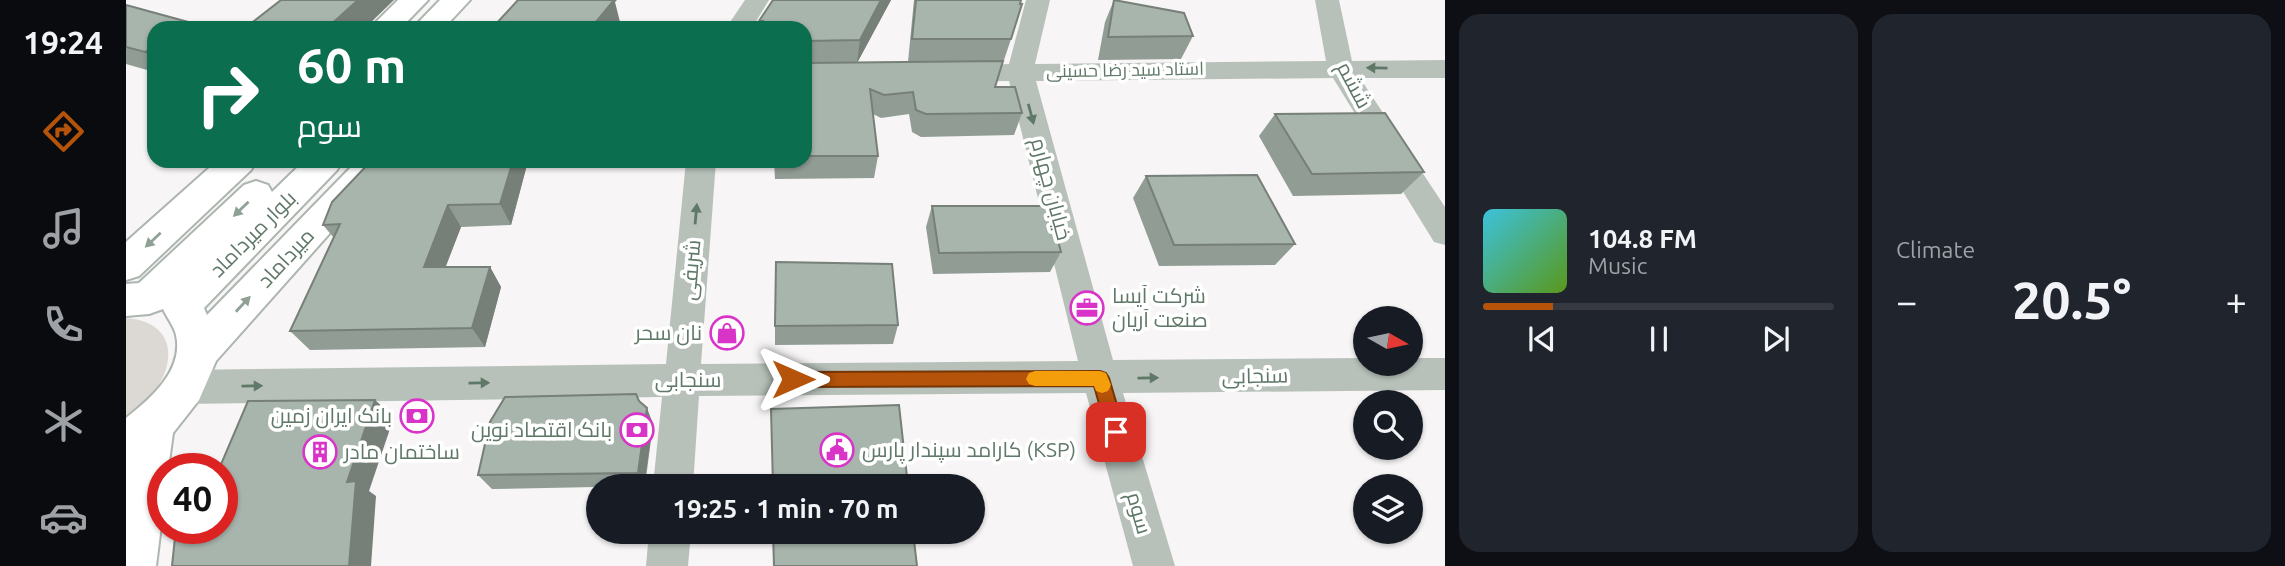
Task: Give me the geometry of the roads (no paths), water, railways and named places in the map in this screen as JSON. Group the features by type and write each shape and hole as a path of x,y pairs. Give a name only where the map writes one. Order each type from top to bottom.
{"main road":[{"path":"392,21 414,0"},
{"path":"434,21 456,0"},
{"path":"464,21 485,0"},
{"path":"126,265 231,168"},
{"name":"بلوار میرداماد","path":"152,301 283,168"},
{"name":"بلوار میرداماد","path":"152,301 316,168"},
{"name":"میرداماد","path":"139,434 190,371 371,168"},
{"path":"152,301 194,327 190,371"},
{"path":"131,566 139,434"}],"street":[{"path":"744,21 757,0"},
{"name":"خیابان چهارم","path":"1038,0 1020,71 1100,378"},
{"name":"ششم","path":"1327,0 1340,68 1445,233"},
{"name":"استاد سید رضا حسینی","path":"926,73 1445,69"},
{"name":"شریفی","path":"674,474 700,168"},
{"name":"سنجابی","path":"190,371 681,380 1445,374"},
{"name":"سوم","path":"1100,378 1154,566"},
{"path":"667,566 669,544"}],"place":[{"name":"شرکت آیسا صنعت آریان","path":"1087,308"},
{"name":"نان سحر","path":"727,333"},
{"name":"بانک ایران زمین","path":"417,416"},
{"name":"بانک اقتصاد نوین","path":"637,430"},
{"name":"کارامد سپندار پارس (KSP)","path":"837,450"},
{"name":"ساختمان مادر","path":"320,452"}]}
